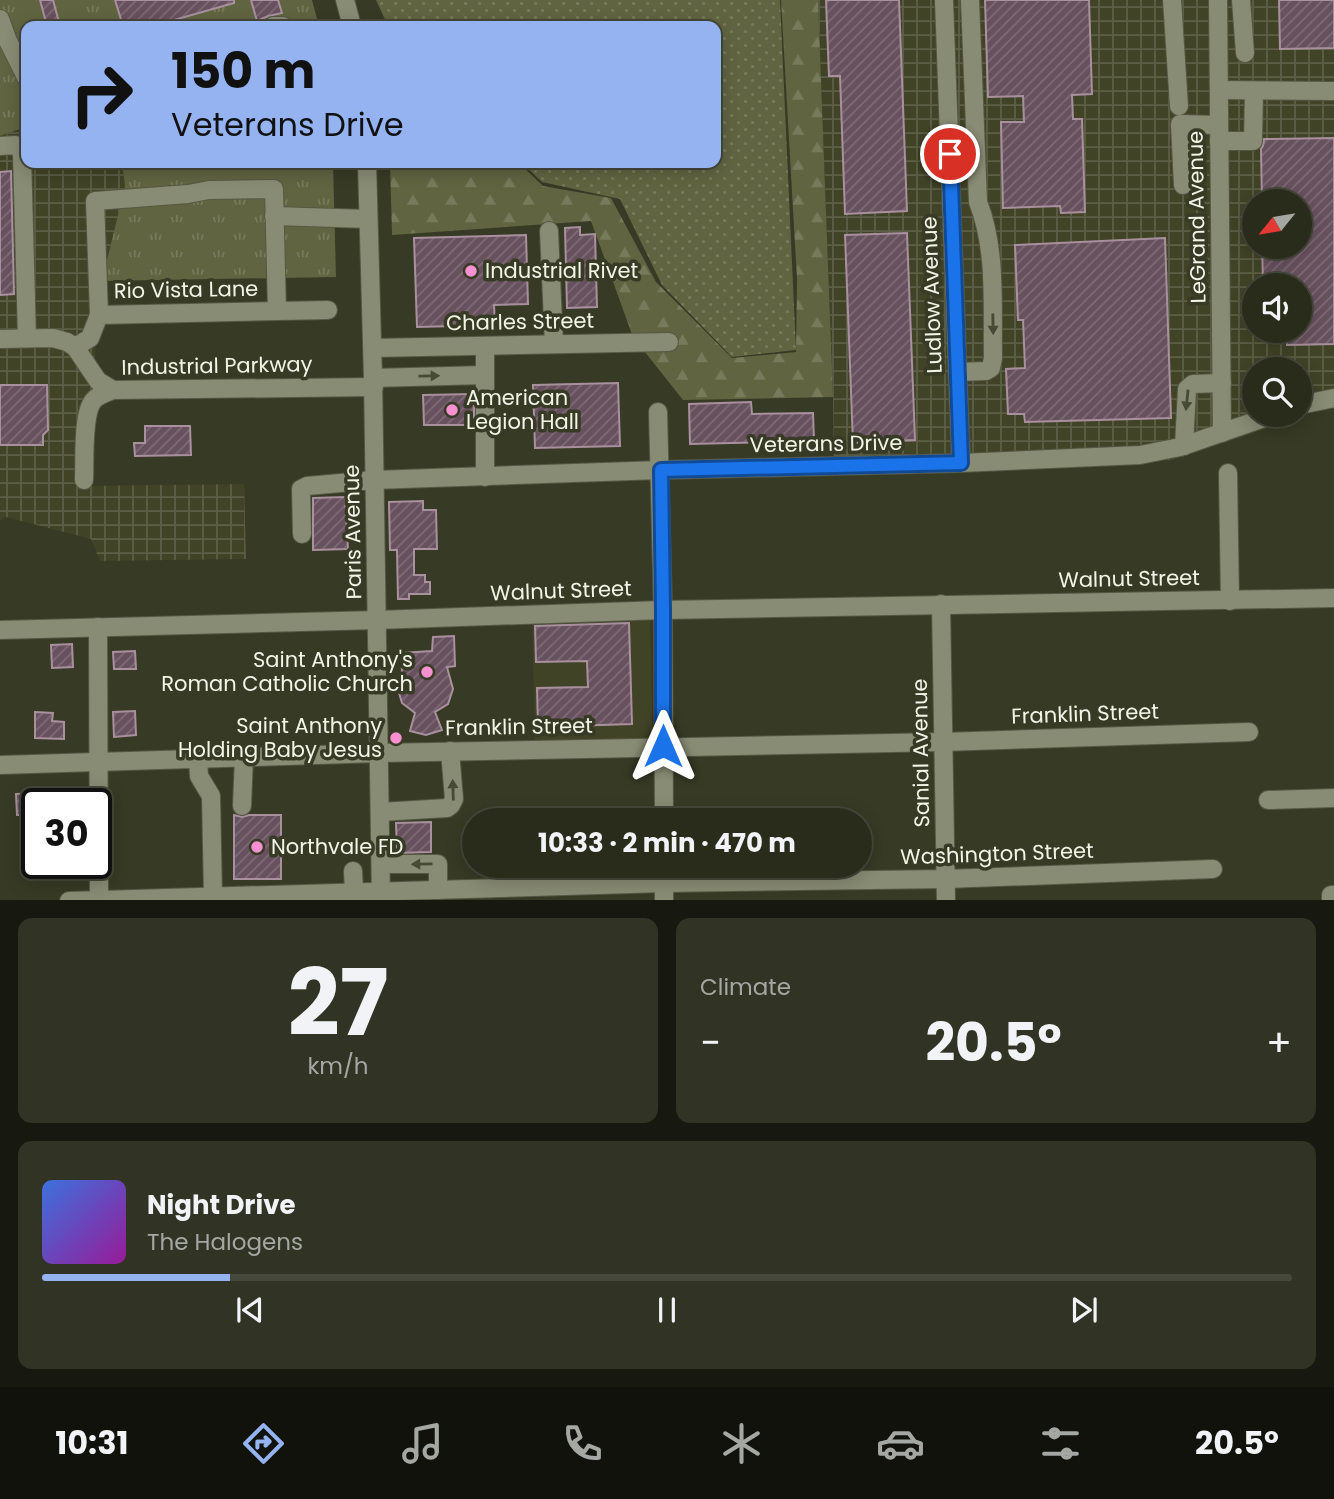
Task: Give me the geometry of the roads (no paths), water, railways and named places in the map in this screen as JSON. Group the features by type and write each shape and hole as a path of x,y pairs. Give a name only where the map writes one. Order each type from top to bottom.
{"street":[{"path":"345,0 351,21"},
{"name":"Ludlow Avenue","path":"944,0 961,463"},
{"path":"958,372 986,372 991,368 993,358 989,243 978,202 970,0"},
{"path":"1172,0 1179,106"},
{"name":"LeGrand Avenue","path":"1218,0 1222,433"},
{"path":"1241,0 1245,53"},
{"path":"0,19 21,67"},
{"path":"946,58 973,58"},
{"path":"1219,90 1334,91"},
{"path":"1183,186 1180,124 1253,141 1254,90"},
{"path":"0,146 16,145 21,152"},
{"path":"22,168 27,338"},
{"name":"Paris Avenue","path":"367,168 374,382 381,896"},
{"name":"Rio Vista Lane","path":"274,189 274,216 277,311 99,314 95,201 209,190 274,189"},
{"path":"951,202 978,202"},
{"path":"274,216 369,219"},
{"path":"549,231 554,344"},
{"path":"277,311 328,310"},
{"path":"0,339 53,338 75,347 90,338 99,314"},
{"name":"Charles Street","path":"373,348 668,342"},
{"path":"485,346 485,477"},
{"name":"Industrial Parkway","path":"75,347 98,382 113,390 374,382 485,375"},
{"path":"1184,446 1187,389 1193,384 1222,383"},
{"path":"84,480 86,416 92,402 101,394 113,390"},
{"path":"1312,403 1334,398"},
{"path":"658,412 661,470 664,808"},
{"name":"Veterans Drive","path":"302,534 301,489 307,486 374,480 961,463 1140,455 1184,446 1242,426"},
{"path":"1228,473 1230,601"},
{"name":"Walnut Street","path":"0,630 663,610 1334,598"},
{"name":"Sanial Avenue","path":"941,604 946,900"},
{"path":"98,627 99,900"},
{"name":"Franklin Street","path":"0,765 379,752 1249,732"},
{"path":"380,812 446,808 451,805 454,799 450,751"},
{"path":"242,806 244,757"},
{"path":"198,759 199,776 211,796 213,896"},
{"path":"1268,800 1334,798"},
{"path":"381,864 438,864 438,890"},
{"name":"Washington Street","path":"99,900 213,896 381,896 438,890 664,883 946,879 1213,869"},
{"path":"348,895 353,871"}],"place":[{"name":"Industrial Rivet","path":"471,271"},
{"name":"American Legion Hall","path":"452,410"},
{"name":"Saint Anthony's Roman Catholic Church","path":"427,672"},
{"name":"Saint Anthony Holding Baby Jesus","path":"396,738"},
{"name":"Northvale FD","path":"257,847"}]}
